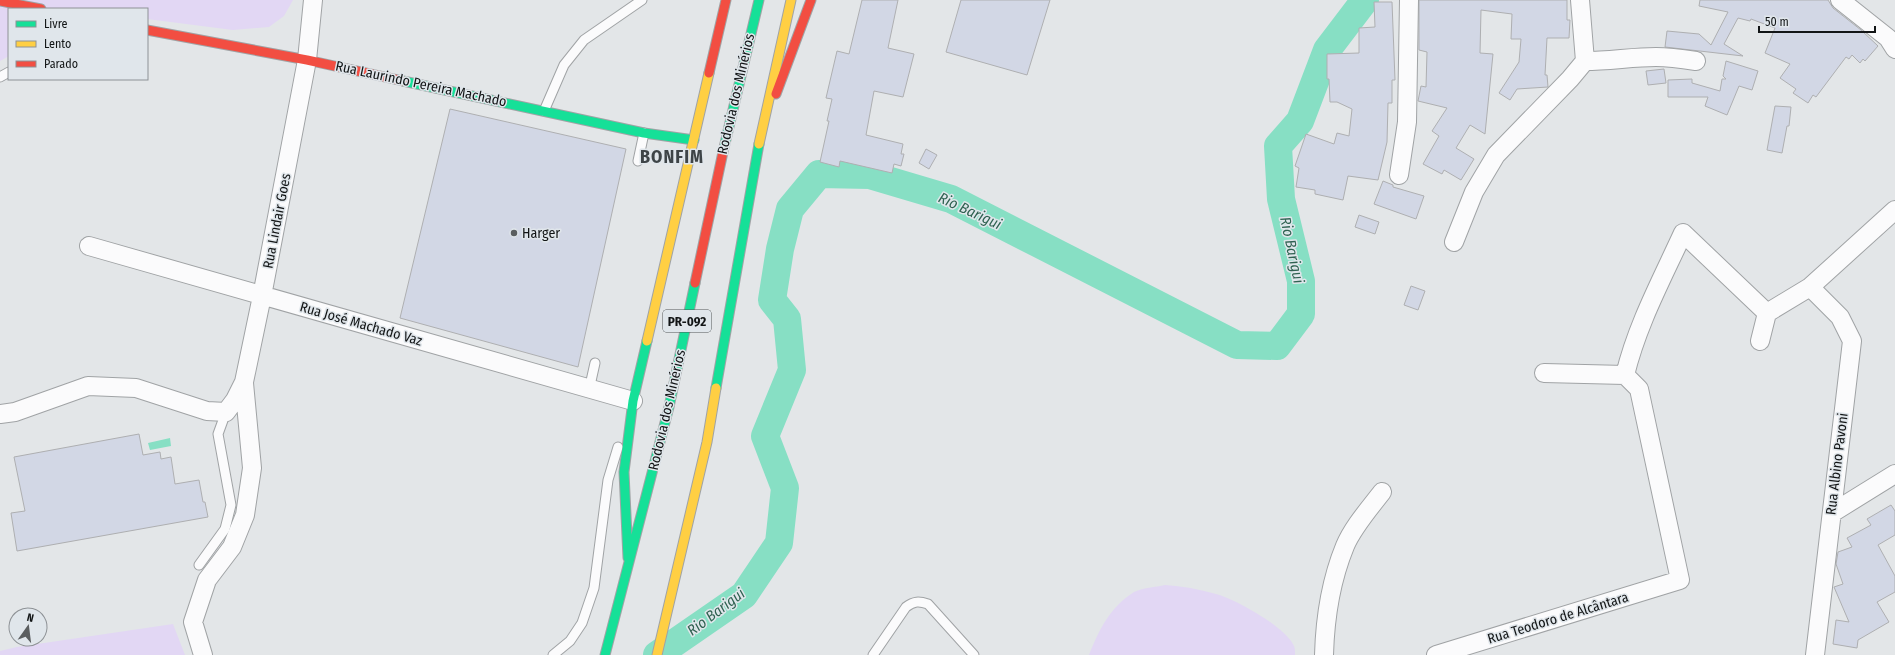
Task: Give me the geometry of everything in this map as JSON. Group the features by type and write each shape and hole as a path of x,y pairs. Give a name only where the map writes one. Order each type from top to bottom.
{"main road":[{"path":"628,563 624,472 633,402 726,0"},
{"name":"Rodovia dos Minérios","path":"605,655 622,595 628,563 669,407 721,161 758,0"},
{"name":"PR-092","path":"657,655 707,442 760,136 791,0"},
{"path":"760,136 799,36 811,0"},
{"path":"0,1 36,8"},
{"name":"Rua Laurindo Pereira Machado","path":"148,30 307,60 544,110 644,133 694,140"}],"street":[{"name":"Rua Lindair Goes","path":"244,382 307,60 313,0"},
{"path":"1399,175 1407,122 1409,0"},
{"path":"1454,242 1474,192 1496,156 1570,79 1585,61 1580,0"},
{"path":"1852,3 1888,38 1895,49"},
{"path":"1585,61 1655,57 1673,57 1696,61"},
{"path":"1760,341 1767,313 1810,287 1895,210"},
{"path":"1544,373 1625,375 1631,350 1643,319 1683,233 1767,313"},
{"name":"Rua José Machado Vaz","path":"89,246 633,402"},
{"name":"Rua Albino Pavoni","path":"1810,287 1840,317 1852,341 1815,655"},
{"name":"Rua Teodoro de Alcântara","path":"1436,655 1484,648 1680,580 1639,389 1625,375"},
{"path":"0,414 15,412 88,386 136,388 207,411 226,412 235,400 244,382"},
{"path":"203,655 193,622 207,580 232,547 245,515 252,468 244,382"},
{"path":"1832,513 1895,474"},
{"path":"1324,655 1325,625 1334,584 1345,545 1382,492"}],"lane":[{"path":"544,110 564,65 584,40 642,0"},
{"path":"638,161 644,133"},
{"path":"589,390 595,363"},
{"path":"554,655 570,641 582,623 594,588 608,480 633,402"},
{"path":"199,565 225,529 231,505 218,434 226,412"},
{"path":"873,655 906,607 919,601 928,604 974,655"}],"shaded area":[{"path":"0,0 293,0 284,16 269,27 233,30 148,19 148,8 8,8 8,57 0,61"},
{"path":"170,438 171,446 150,450 148,443"},
{"path":"1165,585 1210,592 1247,608 1281,631 1294,646 1295,655 1089,655 1101,628 1118,605 1134,592"},
{"path":"173,624 185,655 0,655 0,651 17,647 48,647 48,642"}],"building":[{"path":"862,0 898,0 888,48 914,54 903,97 874,91 866,135 903,144 901,154 904,154 901,166 894,164 892,173 840,161 839,167 820,162 832,99 826,98 837,51 849,54"},
{"path":"961,0 1050,0 1027,75 946,52"},
{"path":"1419,0 1567,0 1567,20 1570,20 1569,38 1547,38 1545,75 1547,75 1548,87 1517,89 1510,100 1499,93 1519,62 1521,39 1511,39 1512,14 1481,10 1480,53 1493,54 1485,134 1470,125 1456,148 1474,159 1461,180 1444,170 1442,174 1423,164 1439,136 1432,131 1447,108 1418,101 1421,86 1426,87 1427,52 1419,50"},
{"path":"1700,0 1828,0 1833,8 1861,30 1878,46 1865,61 1863,59 1860,63 1852,55 1849,59 1846,57 1816,97 1813,95 1808,103 1793,93 1796,89 1780,78 1790,64 1765,53 1775,28 1751,19 1750,21 1738,18 1724,44 1743,56 1665,47 1667,31 1699,34 1711,45 1728,12 1699,6"},
{"path":"1374,2 1392,2 1395,80 1392,80 1392,103 1388,103 1387,142 1378,180 1348,176 1343,200 1315,194 1315,190 1296,187 1299,168 1295,166 1306,134 1334,144 1337,133 1349,136 1352,109 1337,102 1330,102 1329,79 1327,79 1327,54 1359,53 1359,28 1375,27"},
{"path":"1726,61 1758,71 1752,90 1739,86 1727,115 1705,106 1708,97 1668,97 1668,80 1692,79 1692,83 1720,91 1722,79 1726,79 1723,76"},
{"path":"1664,69 1666,83 1648,85 1646,71"},
{"path":"1775,106 1791,107 1789,126 1787,126 1782,153 1767,150"},
{"name":"Harger","path":"450,109 626,149 578,367 400,318"},
{"path":"926,149 937,155 929,169 919,163"},
{"path":"1383,181 1393,185 1393,187 1424,196 1416,219 1374,204"},
{"path":"1359,215 1379,222 1375,234 1355,227"},
{"path":"1411,286 1425,291 1418,310 1404,305"},
{"path":"139,434 143,455 160,452 161,459 171,457 175,484 199,480 203,502 205,502 208,517 17,551 11,513 25,511 14,457"},
{"path":"1891,505 1895,511 1895,535 1878,545 1895,576 1895,592 1877,602 1889,622 1858,640 1857,648 1833,644 1836,620 1849,622 1834,587 1843,584 1836,564 1838,552 1852,547 1847,538 1871,525 1867,519"}],"waterway":[{"name":"Rio Barigui","path":"657,655 744,595 779,543 785,488 765,436 792,370 787,319 772,300 780,249 790,209 819,174 870,175 951,199 1237,345 1277,346 1301,314 1301,281 1281,199 1278,146 1300,121 1327,50 1365,0"}],"traffic: fast":[{"path":"723,152 759,0"},
{"path":"403,81 644,133 694,140"},
{"path":"716,388 759,144"},
{"path":"605,655 669,407 695,283"},
{"path":"628,558 624,472 633,401 647,341"}],"traffic: slow":[{"path":"759,144 791,0"},
{"path":"647,341 709,73"},
{"path":"657,655 707,442 716,388"}],"traffic: jam":[{"path":"709,73 726,0"},
{"path":"776,94 811,0"},
{"path":"0,1 36,8"},
{"path":"148,30 307,60 403,81"},
{"path":"695,283 723,152"}],"place":[{"name":"Harger","path":"514,233"}],"district":[{"name":"BONFIM","path":"672,157"}]}
